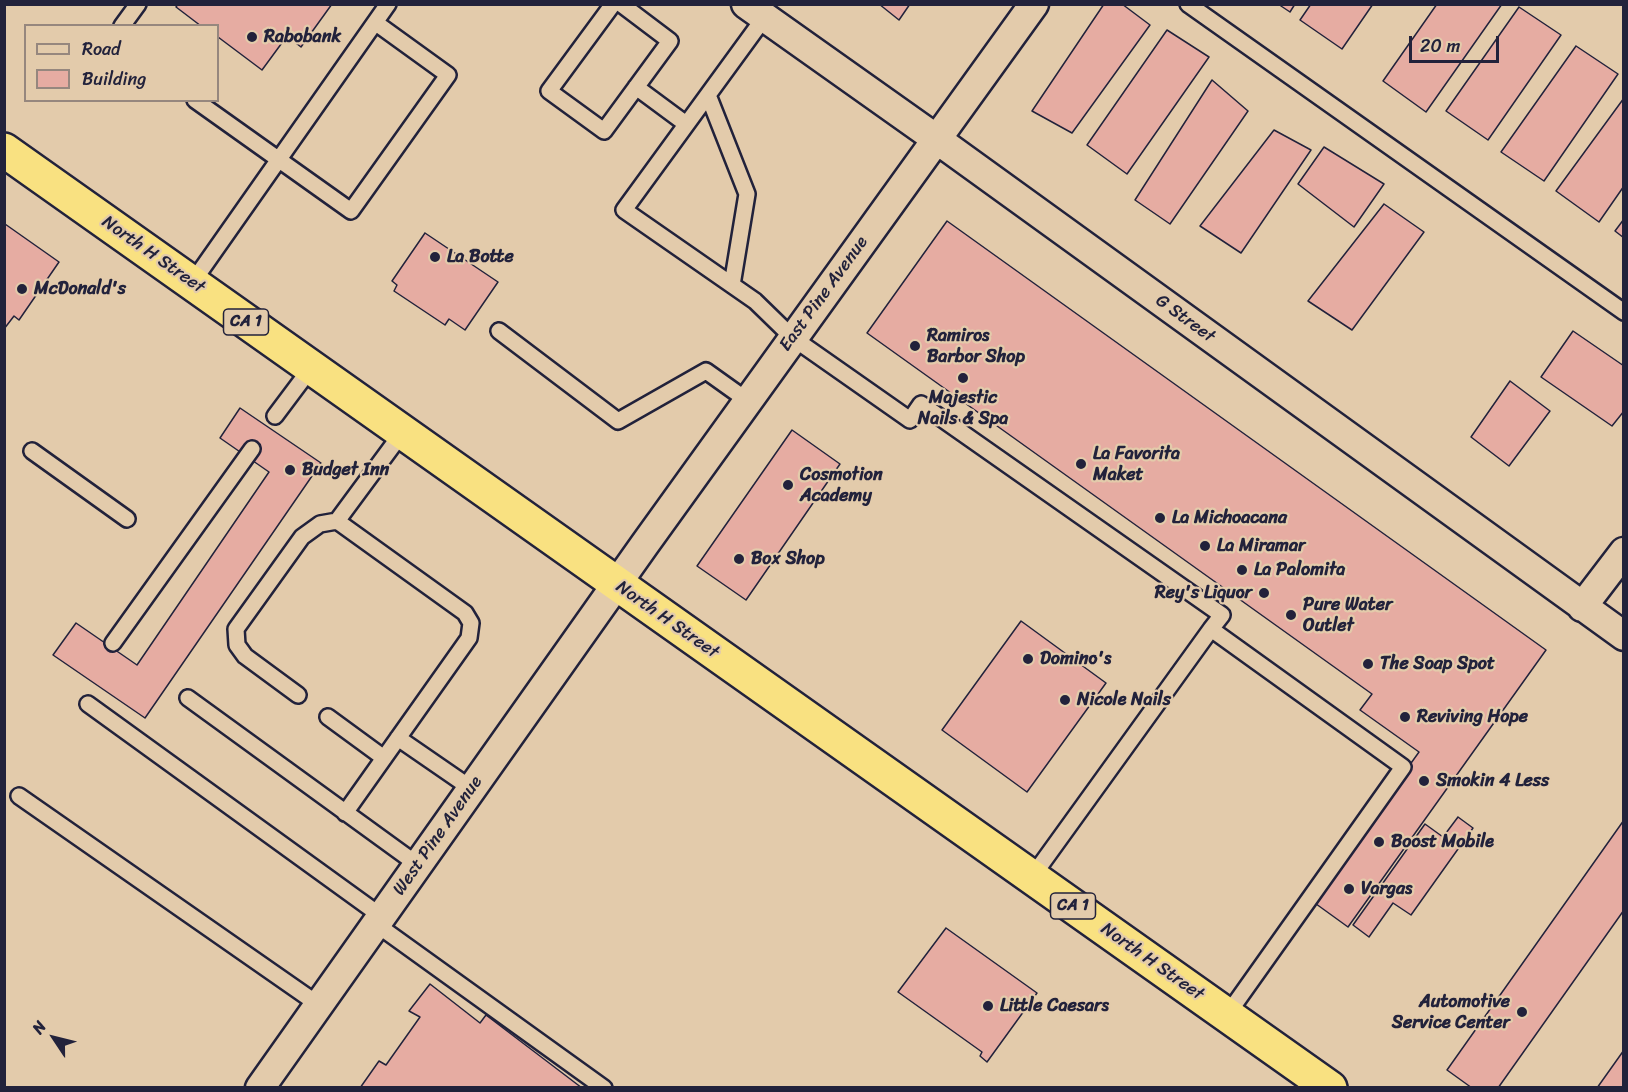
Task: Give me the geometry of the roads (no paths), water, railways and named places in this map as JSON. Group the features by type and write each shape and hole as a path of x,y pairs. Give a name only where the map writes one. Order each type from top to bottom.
{"highway":[{"name":"North H Street","path":"4,150 1330,1088"}],"street":[{"name":"East Pine Avenue","path":"616,585 935,138 1034,4"},
{"name":"G Street","path":"755,11 935,138 1623,636"},
{"path":"1582,607 1623,552"},
{"name":"West Pine Avenue","path":"260,1088 616,585"}],"lane":[{"path":"123,24 138,4"},
{"path":"192,283 388,4"},
{"path":"613,4 549,91 604,131 670,41 621,4"},
{"path":"1188,4 1623,312"},
{"path":"755,11 708,95 624,210 754,301 793,338 910,420 921,404 1222,615 1032,878"},
{"path":"198,102 351,211 448,75 376,23"},
{"path":"636,87 686,124"},
{"path":"708,95 747,194 732,285"},
{"path":"499,331 618,421 705,371 748,401"},
{"path":"275,416 310,368"},
{"path":"298,694 245,656 237,645 236,629 302,537 320,524 337,521 402,433"},
{"path":"112,643 252,449"},
{"path":"32,451 127,519"},
{"path":"337,521 465,613 471,624 469,638 345,813"},
{"path":"1211,629 1403,766 1227,1015"},
{"path":"188,698 418,865"},
{"path":"88,704 604,1088"},
{"path":"328,717 384,758"},
{"path":"399,738 472,789"},
{"path":"19,796 319,1005"}],"place":[{"name":"Rabobank","path":"252,37"},
{"name":"La Botte","path":"435,257"},
{"name":"McDonald's","path":"22,289"},
{"name":"Ramiros Barbor Shop","path":"915,346"},
{"name":"Majestic Nails & Spa","path":"963,378"},
{"name":"La Favorita Maket","path":"1081,464"},
{"name":"Budget Inn","path":"290,470"},
{"name":"Cosmotion Academy","path":"788,485"},
{"name":"La Michoacana","path":"1160,518"},
{"name":"La Miramar","path":"1205,546"},
{"name":"Box Shop","path":"739,559"},
{"name":"La Palomita","path":"1242,570"},
{"name":"Rey's Liquor","path":"1264,593"},
{"name":"Pure Water Outlet","path":"1291,615"},
{"name":"Domino's","path":"1028,659"},
{"name":"The Soap Spot","path":"1368,664"},
{"name":"Nicole Nails","path":"1065,700"},
{"name":"Reviving Hope","path":"1405,717"},
{"name":"Smokin 4 Less","path":"1424,781"},
{"name":"Boost Mobile","path":"1379,842"},
{"name":"Vargas","path":"1349,889"},
{"name":"Little Caesars","path":"988,1006"},
{"name":"Automotive Service Center","path":"1522,1012"}]}
